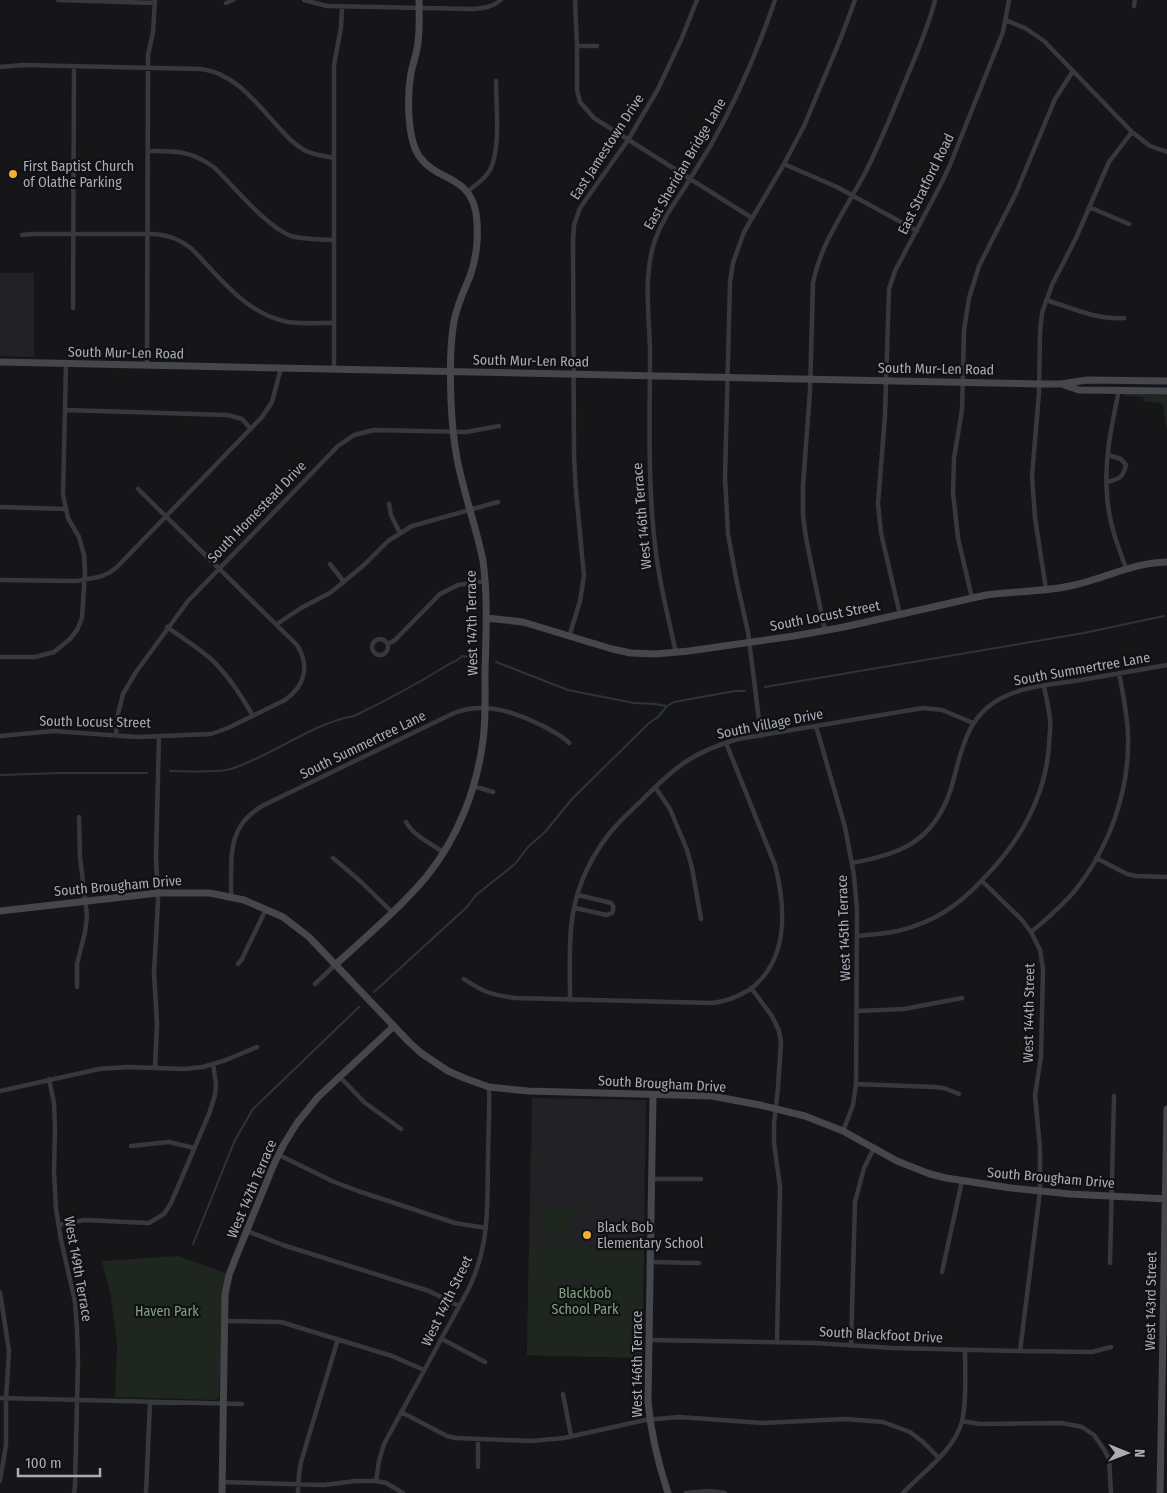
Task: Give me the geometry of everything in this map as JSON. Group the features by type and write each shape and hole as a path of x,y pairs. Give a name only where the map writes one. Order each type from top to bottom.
{"street":[{"path":"58,0 155,1 153,32 148,55 147,366"},
{"path":"226,2 233,0"},
{"path":"304,0 327,6 419,4 485,8 493,6 501,0"},
{"path":"575,0 576,81 580,102 594,118 752,218"},
{"name":"East Jamestown Drive","path":"574,375 574,226 580,208 628,140 666,72 697,0"},
{"name":"East Sheridan Bridge Lane","path":"649,376 647,286 651,254 660,227 716,136 736,98 756,52 775,0"},
{"path":"761,736 750,642 732,558 726,508 725,478 730,282 739,244 804,126 855,0"},
{"path":"825,631 803,515 803,485 810,379 812,292 816,268 825,244 877,150 928,26 935,0"},
{"name":"East Stratford Road","path":"900,614 881,533 878,504 886,381 889,289 892,278 950,165 1003,32 1010,0"},
{"path":"1134,0 1134,6"},
{"path":"419,4 418,41 410,76 410,129 412,143 418,156 425,163 468,191 478,184 488,172 494,158 496,144 496,81"},
{"path":"334,369 334,66 341,27 342,6"},
{"path":"1005,20 1035,34 1049,46 1132,132 1150,146 1167,152"},
{"path":"577,46 598,46"},
{"path":"0,67 24,65 201,69 223,75 238,86 299,147 313,154 334,158"},
{"path":"73,308 74,66"},
{"path":"972,598 958,538 952,492 954,458 962,410 965,316 973,281 1016,193 1055,99 1073,71"},
{"path":"1046,589 1032,495 1033,448 1037,417 1042,312 1052,285 1076,238 1109,162 1132,132"},
{"path":"148,151 182,152 206,160 279,230 297,238 334,240"},
{"path":"784,164 853,195 917,231"},
{"name":"West 147th Terrace","path":"336,964 392,912 428,875 462,818 473,786 482,746 485,708 485,580 482,560 457,459 452,431 450,392 454,322 471,273 476,248 476,215 473,201 468,191"},
{"path":"1090,207 1129,224"},
{"path":"22,236 32,234 148,234 170,237 186,244 254,310 290,322 334,323"},
{"path":"1046,300 1098,317 1107,319 1124,318"},
{"name":"South Mur-Len Road","path":"0,362 963,383 1061,384 1086,380 1167,381"},
{"path":"0,657 26,658 54,652 66,644 77,630 82,618 85,565 82,545 68,518 63,484 66,364"},
{"path":"0,580 85,580 104,576 117,566 262,418 272,402 281,368"},
{"path":"569,637 580,601 584,576 576,492 574,375"},
{"name":"West 146th Terrace","path":"649,376 649,434 653,524 658,571 676,653"},
{"name":"South Mur-Len Road","path":"1061,384 1079,390 1167,391"},
{"path":"1120,390 1108,455 1106,493 1114,537 1126,568"},
{"path":"65,410 228,415 242,419 251,429"},
{"name":"South Homestead Drive","path":"116,736 118,712 123,694 167,627 219,567 346,439 374,430 475,431 499,426"},
{"path":"1107,482 1118,479 1124,473 1126,465 1121,459 1108,455"},
{"name":"South Locust Street","path":"0,736 53,732 137,738 211,734 228,728 286,700 299,687 305,665 300,649 293,640 138,489"},
{"path":"277,624 292,613 330,593 388,541 412,526 498,502"},
{"path":"389,504 391,514 400,533"},
{"path":"0,507 66,508"},
{"name":"South Locust Street","path":"486,618 523,622 569,637 632,653 676,653 825,631 972,598 1082,583 1140,564 1167,562"},
{"path":"330,564 344,582"},
{"path":"388,644 395,640 440,594 458,585 485,580"},
{"path":"167,627 198,649 222,670 240,693 254,716"},
{"name":"South Summertree Lane","path":"852,863 894,854 913,843 934,823 946,802 965,740 973,723 987,707 998,699 1022,690 1167,665"},
{"path":"1031,932 1072,894 1085,877 1109,835 1115,818 1126,773 1128,734 1119,673"},
{"path":"857,936 902,930 926,922 962,900 1004,857 1032,812 1041,789 1048,752 1050,726 1044,686"},
{"name":"South Village Drive","path":"570,1000 571,925 585,874 599,848 615,828 671,771 708,749 726,743 923,708 942,710 973,723"},
{"name":"South Summertree Lane","path":"231,897 232,852 236,834 244,819 254,810 454,713 468,709 501,709 552,730 568,743"},
{"name":"West 145th Terrace","path":"816,726 845,827 856,890 856,1084 853,1105 842,1131"},
{"path":"155,1068 154,973 158,893 156,857 159,736"},
{"path":"464,979 482,991 497,996 570,1000 712,1003 729,1000 751,988 766,974 775,958 781,934 781,895 775,864 726,743"},
{"path":"473,786 493,792"},
{"path":"654,788 670,809 687,850 700,919"},
{"path":"77,987 77,964 87,916 80,857 79,817"},
{"path":"406,822 410,830 416,835 443,852"},
{"path":"333,858 392,912"},
{"path":"1096,858 1127,874 1167,877"},
{"name":"West 144th Street","path":"982,880 1022,920 1031,932 1040,950 1043,970 1041,1057 1036,1095 1040,1148 1040,1192 1020,1351"},
{"name":"South Brougham Drive","path":"0,911 158,893 198,892 231,897 266,909 296,927 336,964 409,1042 436,1064 464,1078 489,1087 528,1091 712,1096 776,1108 805,1116 842,1131 914,1168 930,1174 962,1181 1040,1192 1166,1199"},
{"path":"575,908 607,915 610,915 613,911 611,903 578,895"},
{"path":"238,964 266,909"},
{"path":"315,984 336,964"},
{"path":"751,988 772,1016 779,1031 781,1052 774,1124 774,1143 780,1187 778,1342"},
{"path":"857,1011 904,1009 962,998"},
{"name":"West 147th Terrace","path":"222,1493 224,1321 225,1295 229,1275 279,1155 297,1123 325,1090 394,1026"},
{"path":"0,1090 99,1069 127,1067 184,1069 203,1067 257,1047"},
{"path":"59,1225 84,1220 148,1222 164,1214 171,1203 209,1114 216,1084 213,1064"},
{"path":"340,1076 364,1102 401,1129"},
{"name":"West 149th Terrace","path":"49,1079 54,1103 54,1171 59,1225 75,1302 78,1400 74,1493"},
{"path":"856,1084 934,1086 959,1094"},
{"name":"West 147th Street","path":"376,1481 384,1444 473,1279 484,1248 489,1087"},
{"name":"West 146th Terrace","path":"653,1095 648,1402 655,1450 668,1493"},
{"path":"1110,1263 1114,1096"},
{"name":"West 143rd Street","path":"1160,1493 1167,1109"},
{"path":"131,1146 169,1142 194,1148"},
{"path":"851,1345 855,1202 864,1168 874,1148"},
{"path":"279,1155 339,1184 358,1191 455,1223 486,1228"},
{"path":"652,1179 701,1179"},
{"path":"942,1272 962,1181"},
{"path":"247,1231 283,1245 429,1290 459,1306"},
{"path":"650,1262 699,1263"},
{"path":"0,1292 9,1351 6,1445 0,1481"},
{"path":"224,1321 281,1322 392,1356 424,1370"},
{"path":"298,1493 301,1462 338,1339"},
{"path":"442,1339 485,1362"},
{"name":"South Blackfoot Drive","path":"649,1340 778,1342 1020,1351 1092,1352 1111,1347"},
{"path":"903,1493 939,1458 952,1441 962,1421 965,1350"},
{"path":"563,1394 571,1436"},
{"path":"0,1398 242,1404"},
{"path":"146,1493 150,1402"},
{"path":"401,1412 447,1436 531,1441 571,1436 650,1420 680,1417 763,1423 845,1419 883,1422 910,1432 939,1458"},
{"path":"962,1421 980,1424 1062,1422 1082,1427 1094,1435 1105,1451 1108,1459 1111,1493"},
{"path":"478,1439 478,1467"},
{"path":"222,1482 324,1485 376,1481 386,1483 403,1493"},
{"path":"686,1493 709,1491 725,1493"}],"shaded area":[{"path":"0,273 34,273 34,357 0,356"},
{"name":"Black Bob Elementary School","path":"532,1098 646,1100 642,1358 527,1355"}],"green space":[{"path":"1125,394 1167,395 1167,430 1163,405 1161,403 1143,401 1143,398 1146,397 1123,396"},
{"path":"540,1206 577,1207 569,1224 568,1239 539,1238"},
{"name":"Blackbob School Park","path":"529,1245 644,1247 642,1358 527,1355"},
{"name":"Haven Park","path":"178,1256 226,1273 219,1397 213,1400 115,1397 117,1344 111,1297 102,1261"}],"waterway":[{"path":"765,687 1084,633 1164,616"},
{"path":"170,771 231,769 322,726 354,716 412,686 462,656 475,658"},
{"path":"496,662 568,690 634,703 667,706"},
{"path":"374,992 467,907 476,895 515,864 572,799 649,723 658,717 667,706 674,702 735,691 745,691"},
{"path":"0,775 147,773"},
{"path":"193,1244 235,1140 253,1109 359,1007"}],"place":[{"name":"First Baptist Church of Olathe Parking","path":"13,174"},
{"name":"Black Bob Elementary School","path":"587,1235"}]}
